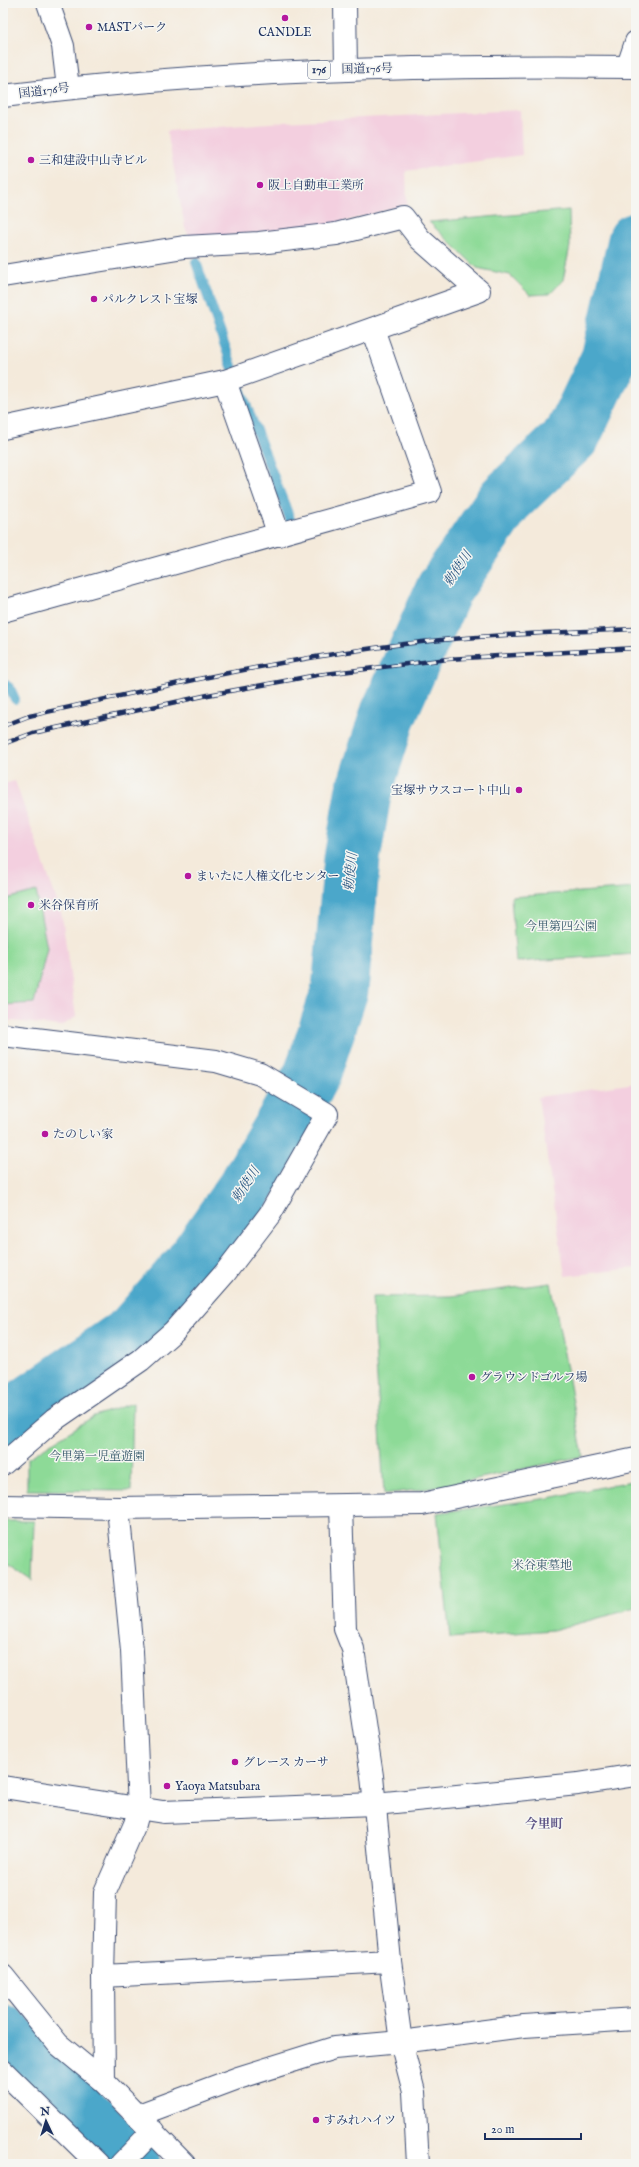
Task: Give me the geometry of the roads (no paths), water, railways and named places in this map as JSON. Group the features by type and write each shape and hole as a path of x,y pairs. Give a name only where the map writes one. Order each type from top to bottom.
{"main road":[{"path":"48,3 63,46 68,88"},
{"path":"345,3 346,69"},
{"path":"632,66 636,42"},
{"name":"国道176号","path":"3,96 68,88 346,69 632,66"},
{"path":"3,276 184,247 259,243 336,234 403,217 420,239 479,291 225,381 3,428"},
{"path":"3,611 430,492 373,329"},
{"path":"225,381 279,534"},
{"path":"3,1035 216,1061 260,1074 316,1110 327,1114 270,1214 225,1273 174,1332 141,1360 54,1420 3,1464"},
{"path":"3,1506 118,1508 422,1504 636,1459"},
{"path":"341,1506 345,1629 353,1649 375,1804 390,1961 401,2042 414,2092 418,2164"},
{"path":"104,2082 103,1976 105,1892 135,1824 139,1809 132,1651 118,1508"},
{"path":"3,1787 163,1812 375,1804 578,1784 636,1775"},
{"path":"103,1976 390,1961"},
{"path":"3,1976 58,2044 104,2082 136,2116 150,2134 184,2164"},
{"path":"136,2116 238,2078 334,2048 401,2042 524,2026 636,2019"},
{"path":"3,2071 96,2164"},
{"path":"121,2164 150,2134"}],"waterway":[{"name":"勅使川","path":"3,1427 18,1412 132,1333 190,1267 246,1187 312,1075 340,990 352,859 363,794 388,715 444,589 505,500 572,436 609,359 636,241"},
{"path":"196,262 233,369"},
{"path":"239,386 290,519"},
{"path":"3,683 10,688 15,699"},
{"path":"3,2033 132,2164"}],"railway":[{"path":"3,726 29,716 115,697 244,670 331,654 472,637 636,629"},
{"path":"3,744 33,733 208,695 317,675 448,659 636,648"}],"place":[{"name":"CANDLE","path":"285,18"},
{"name":"MASTパーク","path":"89,27"},
{"name":"三和建設中山寺ビル","path":"31,160"},
{"name":"阪上自動車工業所","path":"260,185"},
{"name":"パルクレスト宝塚","path":"94,299"},
{"name":"宝塚サウスコート中山","path":"519,790"},
{"name":"まいたに人権文化センター","path":"188,876"},
{"name":"米谷保育所","path":"31,905"},
{"name":"たのしい家","path":"45,1134"},
{"name":"グラウンドゴルフ場","path":"472,1377"},
{"name":"グレース カーサ","path":"235,1762"},
{"name":"Yaoya Matsubara","path":"167,1786"},
{"name":"すみれハイツ","path":"316,2120"}],"district":[{"name":"今里町","path":"544,1824"}],"park label":[{"name":"今里第四公園","path":"561,926"},
{"name":"今里第一児童遊園","path":"97,1456"},
{"name":"米谷東墓地","path":"542,1565"}]}
